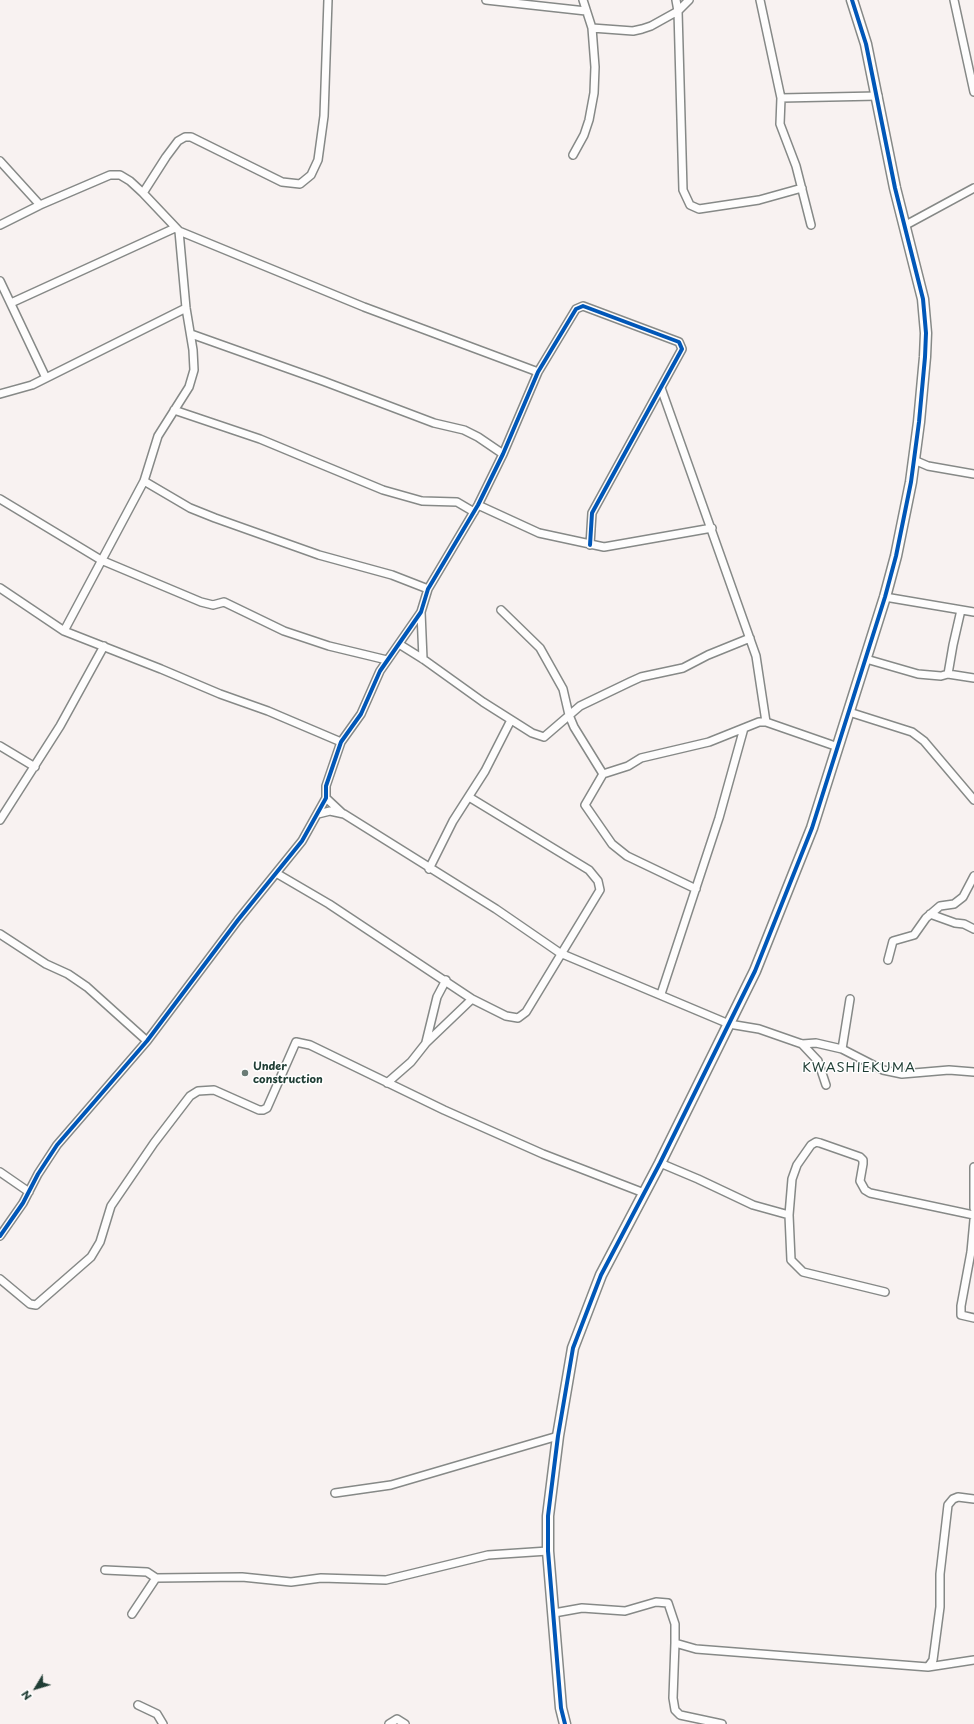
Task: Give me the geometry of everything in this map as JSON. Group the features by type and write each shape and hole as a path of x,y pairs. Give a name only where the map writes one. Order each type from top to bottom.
{"street":[{"path":"143,193 178,141 185,137 191,137 282,182 300,184 311,175 318,160 324,116 328,0"},
{"path":"486,0 586,11"},
{"path":"573,156 584,135 594,92 595,67 592,28 583,0"},
{"path":"676,0 678,11 683,190 690,205 699,209 759,200 802,188"},
{"path":"592,28 632,31 642,29 651,26 678,11 689,0"},
{"path":"760,0 781,98 780,124 802,188 811,225"},
{"path":"565,1724 561,1708 548,1551 548,1516 558,1436 570,1360 577,1337 601,1276 660,1163 755,971 812,828 885,597 896,556 914,460 919,422 926,333 923,299 904,226 866,44 852,0"},
{"path":"954,0 974,92"},
{"path":"781,98 878,96"},
{"path":"0,161 40,205"},
{"path":"0,225 40,205 110,175 120,175 130,181 143,193 177,230 364,307 538,372"},
{"path":"904,226 974,188"},
{"path":"11,304 177,230"},
{"path":"64,631 144,481 158,436 189,387 194,370 191,334 186,308 177,230"},
{"path":"0,281 46,378"},
{"path":"423,658 421,612 428,588 476,509 503,454 538,372 576,309 580,306 587,306 681,345 682,349 592,513 590,545"},
{"path":"0,394 19,390 46,378 186,308"},
{"path":"191,334 434,423 464,430 478,437 503,454"},
{"path":"661,388 750,638 758,664 766,722"},
{"path":"174,410 260,439 383,490 422,501 457,502 539,533 590,545 612,546 712,528"},
{"path":"914,460 928,466 974,474"},
{"path":"144,481 190,508 215,518 319,555 392,575 428,588"},
{"path":"0,500 101,560 201,602 213,605 224,602 257,619 296,636 329,646 387,660"},
{"path":"0,588 64,631 162,668 228,698 268,711 341,742"},
{"path":"885,597 974,612"},
{"path":"501,610 540,648 562,689 574,727 603,774"},
{"path":"948,674 961,610"},
{"path":"0,1236 23,1203 28,1192 57,1145 147,1041 238,920 302,841 326,798 326,786 341,742 361,714 380,671 421,612"},
{"path":"398,644 423,658 483,702 511,720 532,733 544,737 584,704 635,680 683,668 708,655 750,638"},
{"path":"0,820 60,726 104,646"},
{"path":"866,659 918,674 941,676 948,674 974,678"},
{"path":"849,712 912,732 924,741 974,800"},
{"path":"429,869 453,821 469,797 511,720"},
{"path":"696,889 627,856 612,844 585,805 603,774 628,766 641,758 709,742 759,722 766,722 838,746"},
{"path":"661,994 719,818 744,728"},
{"path":"0,746 35,767"},
{"path":"276,873 329,904 446,980 472,999 506,1016 518,1018 526,1012 560,953 600,890 598,881 589,870 469,797"},
{"path":"326,798 344,814 429,869 496,909 560,953 661,994 729,1024 759,1029 802,1044 816,1043 842,1049 883,1070 902,1074 949,1070 974,1072"},
{"path":"318,814 330,810 344,814"},
{"path":"888,960 894,942 914,935 930,914 940,906 954,904 963,897 974,876"},
{"path":"930,914 955,923 964,924 974,929"},
{"path":"0,934 46,964 68,974 88,987 147,1041"},
{"path":"426,1042 437,997 446,980"},
{"path":"387,1083 411,1062 426,1042 472,999"},
{"path":"842,1049 850,999"},
{"path":"0,1279 30,1304 36,1305 92,1257 100,1242 111,1206 183,1103 198,1091 214,1090 259,1110 267,1108 296,1042 310,1045 444,1110 544,1154 644,1193"},
{"path":"802,1044 818,1061 826,1085"},
{"path":"885,1292 803,1272 791,1260 789,1215 793,1171 811,1145 816,1142 860,1157 863,1160 863,1164 860,1181 865,1190 870,1193 974,1215"},
{"path":"660,1163 753,1205 789,1215"},
{"path":"974,1167 974,1208"},
{"path":"0,1172 28,1192"},
{"path":"974,1220 971,1252 960,1306 961,1315 974,1318"},
{"path":"335,1493 391,1485 558,1436"},
{"path":"928,1666 933,1660 940,1607 940,1574 948,1506 953,1499 958,1497 974,1499"},
{"path":"105,1570 147,1572 156,1578 242,1577 292,1582 321,1578 386,1580 488,1555 548,1551"},
{"path":"132,1614 156,1578"},
{"path":"554,1612 582,1608 625,1611 656,1602 668,1603 675,1624 673,1698 675,1710 680,1715 722,1724"},
{"path":"675,1643 696,1648 928,1666 974,1660"},
{"path":"138,1705 157,1714 164,1724"},
{"path":"389,1724 397,1719 405,1724"}],"cycle path":[{"path":"565,1724 561,1708 548,1551 548,1516 558,1436 573,1348 601,1275 660,1163 755,971 812,828 885,597 896,556 911,482 919,422 925,357 926,333 923,299 895,188 866,44 852,0"},
{"path":"0,1236 23,1203 38,1174 57,1145 147,1041 238,920 302,841 326,798 326,786 341,742 361,714 380,671 421,612 428,589 478,505 503,454 538,372 576,309 583,306 679,342 682,349 592,513 590,545"}],"place":[{"name":"Under construction","path":"245,1073"}],"district":[{"name":"KWASHIEKUMA","path":"859,1068"}]}
